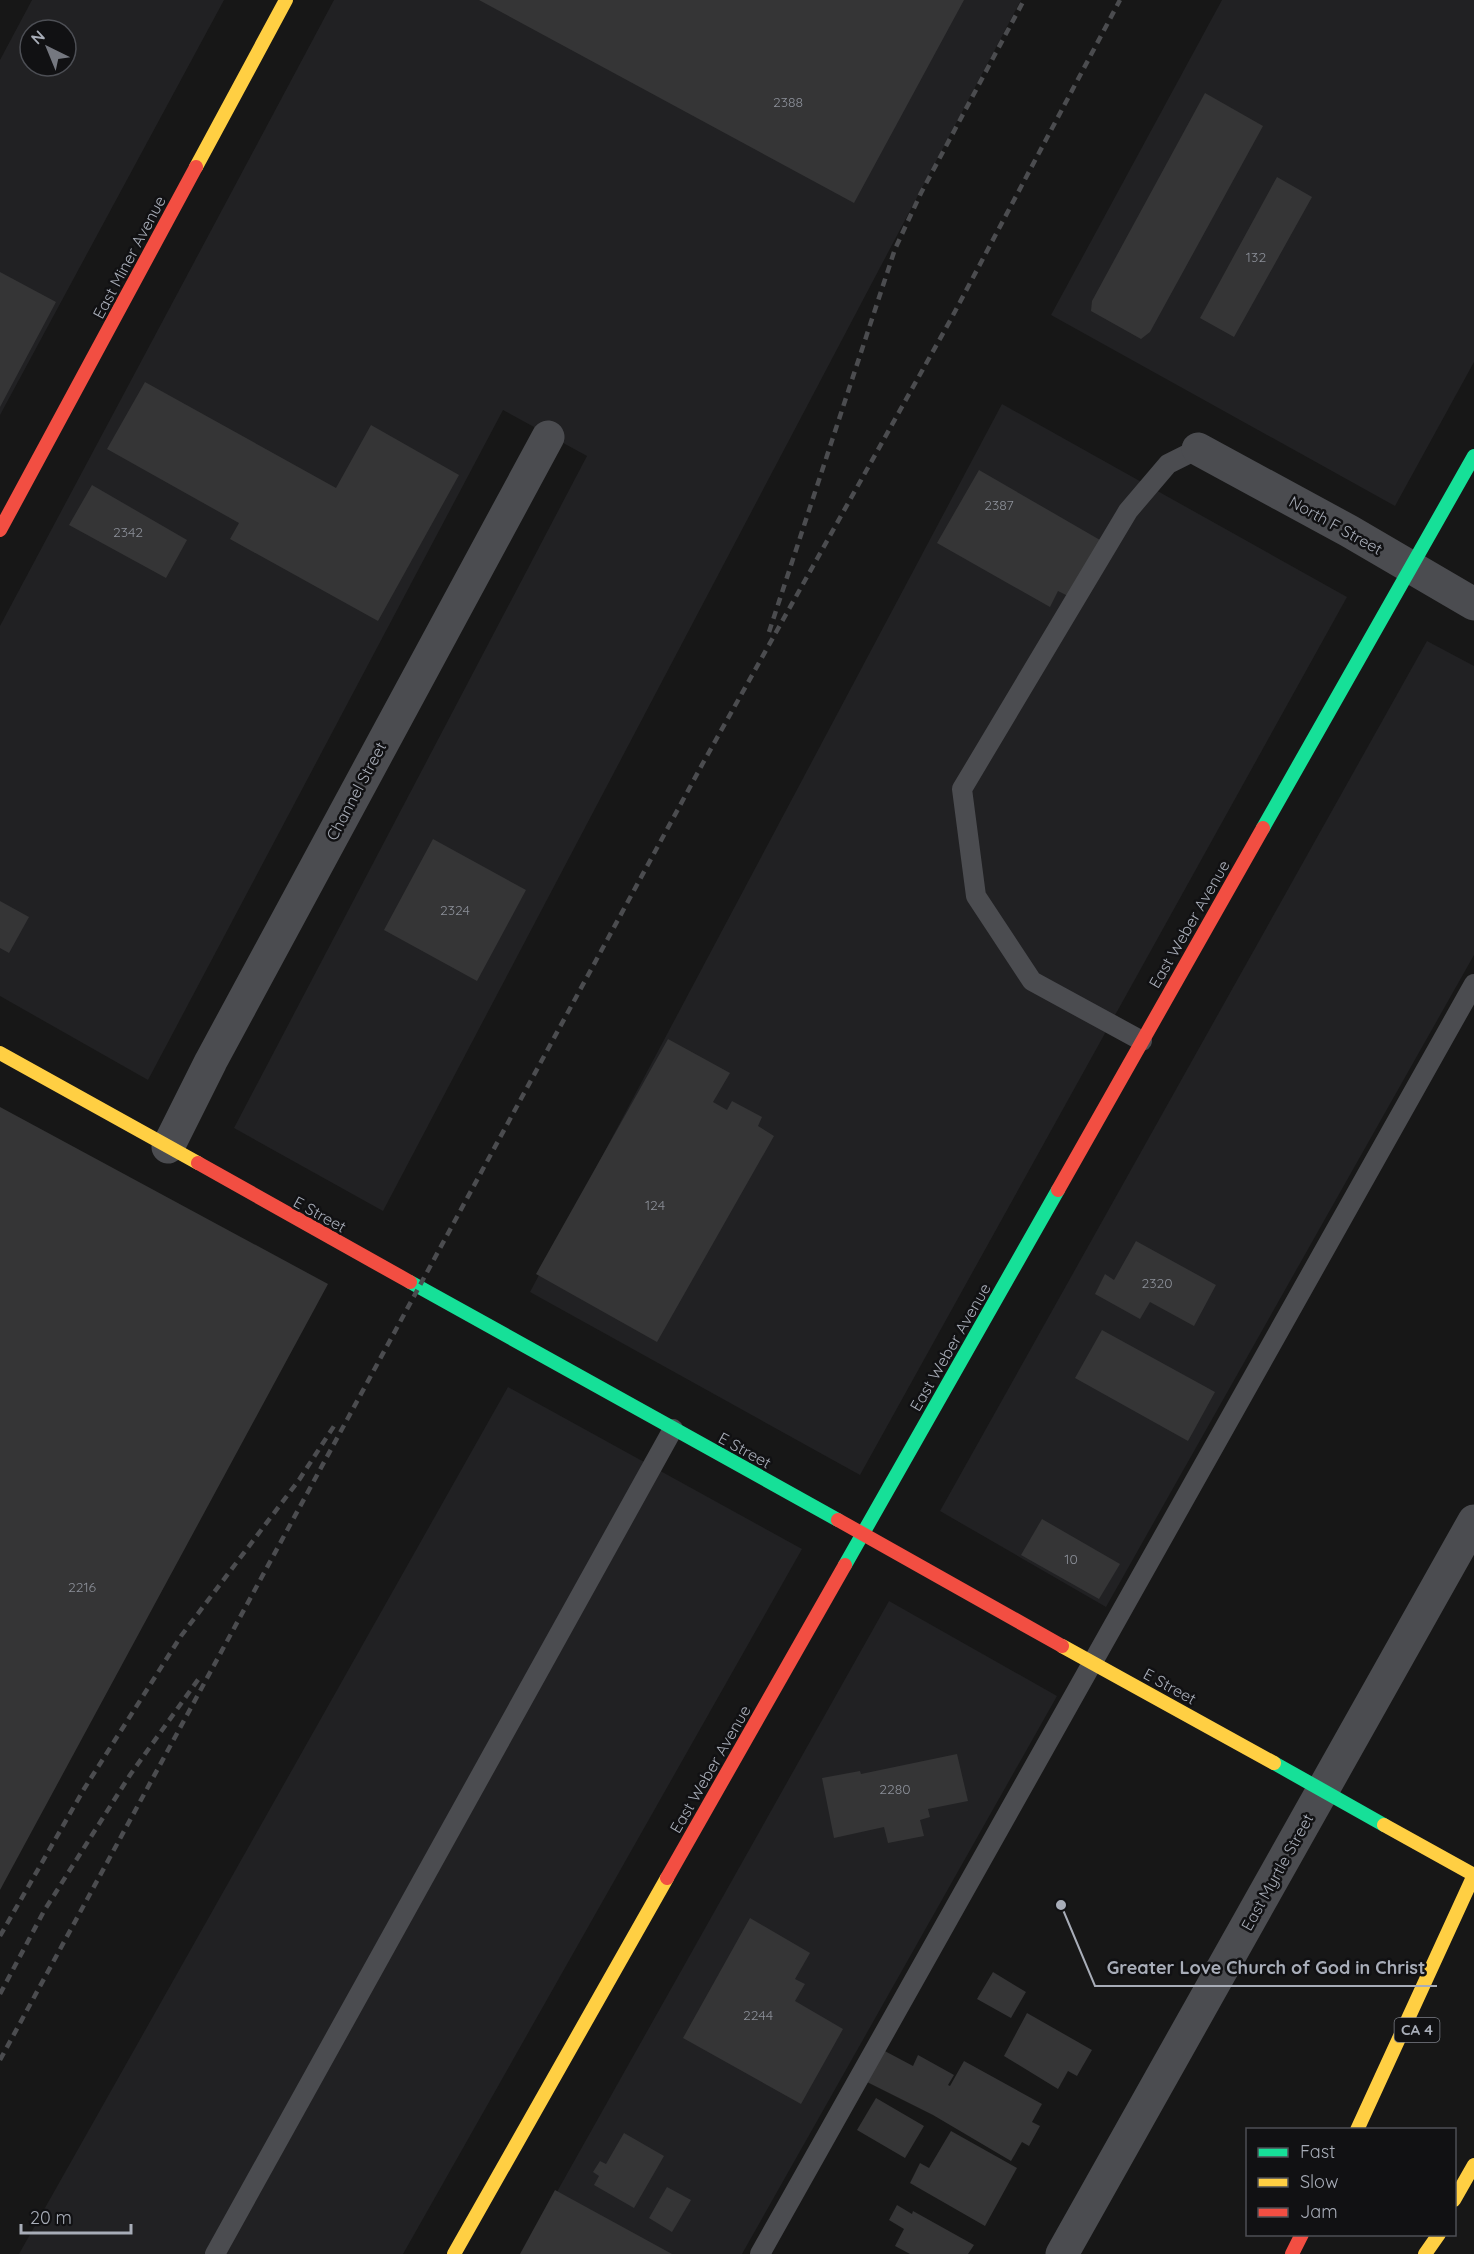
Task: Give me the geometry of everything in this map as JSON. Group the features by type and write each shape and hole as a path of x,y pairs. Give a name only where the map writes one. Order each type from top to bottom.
{"main road":[{"name":"East Miner Avenue","path":"0,530 286,0"},
{"name":"East Weber Avenue","path":"454,2254 1474,456"},
{"name":"E Street","path":"0,1053 1474,1875"},
{"path":"1360,2128 1474,1875"},
{"name":"CA 4","path":"1360,2128 1423,2020"},
{"path":"1456,2198 1474,2165"},
{"path":"1456,2209 1474,2182"},
{"path":"1292,2254 1301,2236"},
{"path":"1425,2254 1436,2236"}],"street":[{"name":"Channel Street","path":"168,1147 211,1061 548,437"},
{"name":"North F Street","path":"1198,449 1349,531 1474,604"},
{"name":"East Myrtle Street","path":"1062,2254 1474,1521"}],"lane":[{"path":"1142,1041 1032,981 976,897 962,789 1128,511 1168,464 1198,449"},
{"path":"760,2254 1474,984"},
{"path":"215,2254 673,1429"}],"shaded area":[{"path":"32,0 224,0 0,415 0,60 18,26 18,78 78,78 78,18 22,18"},
{"path":"334,0 1021,0 383,1211 234,1128 587,456 503,410 148,1080 0,996 0,626"},
{"path":"1222,0 1474,0 1474,362 1395,506 1051,315"},
{"path":"1002,404 1347,597 860,1475 530,1292"},
{"path":"1427,641 1474,666 1474,955 1106,1607 940,1511"},
{"path":"508,1387 802,1549 403,2254 19,2254"},
{"path":"889,1601 1057,1696 742,2254 522,2254"}],"building":[{"path":"479,0 964,0 854,203"},
{"path":"1205,93 1263,126 1150,332 1141,339 1091,311 1092,301"},
{"path":"1277,177 1312,197 1234,337 1200,318"},
{"path":"0,272 56,302 0,407"},
{"path":"145,382 336,488 371,425 459,475 378,621 230,539 239,523 107,449"},
{"path":"979,470 1100,540 1068,596 1058,591 1050,607 937,543"},
{"path":"92,485 187,540 166,578 69,525"},
{"path":"433,839 526,890 477,981 384,930"},
{"path":"0,901 29,917 9,953 0,948"},
{"path":"668,1039 730,1073 713,1102 727,1110 732,1101 762,1117 758,1126 774,1136 657,1342 536,1274"},
{"path":"0,1107 328,1284 0,1890"},
{"path":"1136,1241 1216,1285 1194,1326 1150,1302 1140,1319 1095,1294 1105,1274 1114,1280"},
{"path":"1102,1330 1215,1392 1188,1441 1075,1378"},
{"path":"1042,1519 1120,1564 1099,1599 1021,1555"},
{"path":"957,1754 968,1801 928,1809 930,1817 920,1820 924,1836 888,1843 884,1827 834,1838 822,1778 860,1771 861,1774"},
{"path":"750,1918 810,1953 795,1979 805,1984 795,2001 843,2029 801,2104 683,2038"},
{"path":"993,1972 1026,1992 1011,2018 977,1999"},
{"path":"1027,2013 1092,2050 1077,2076 1068,2071 1058,2089 1004,2056"},
{"path":"881,2049 913,2066 918,2055 954,2075 948,2085 950,2086 964,2061 1042,2104 1032,2122 1040,2126 1029,2146 1022,2142 1011,2161 933,2115 863,2080"},
{"path":"876,2098 924,2126 905,2158 857,2130"},
{"path":"951,2131 1017,2168 985,2226 910,2183 920,2163 929,2168"},
{"path":"624,2133 664,2156 634,2208 594,2185 599,2176 593,2172 600,2161 606,2164"},
{"path":"667,2187 691,2200 672,2232 649,2218"},
{"path":"555,2190 672,2254 520,2254"},
{"path":"897,2205 912,2214 913,2211 974,2245 968,2254 910,2254 895,2246 904,2229 889,2220"}],"railway":[{"path":"769,632 895,249 921,193 1024,0"},
{"path":"0,2060 703,763 951,319 1120,0"},
{"path":"0,1936 84,1789 181,1636 299,1480 336,1423"},
{"path":"0,1994 44,1911 130,1775 200,1677"}],"traffic: fast":[{"path":"1263,828 1474,456"},
{"path":"845,1565 1058,1190"},
{"path":"410,1282 838,1520"},
{"path":"1274,1763 1384,1825"}],"traffic: slow":[{"path":"196,167 286,0"},
{"path":"0,1053 198,1163"},
{"path":"1062,1646 1274,1763"},
{"path":"1384,1825 1474,1875"},
{"path":"1358,2128 1474,1875"},
{"path":"454,2254 667,1878"},
{"path":"1456,2196 1474,2165"},
{"path":"1425,2254 1438,2236"}],"traffic: jam":[{"path":"0,530 196,167"},
{"path":"1058,1190 1263,828"},
{"path":"198,1163 410,1282"},
{"path":"838,1520 1062,1646"},
{"path":"667,1878 845,1565"},
{"path":"1292,2254 1301,2236"}],"place":[{"name":"Greater Love Church of God in Christ","path":"1061,1905"}]}
